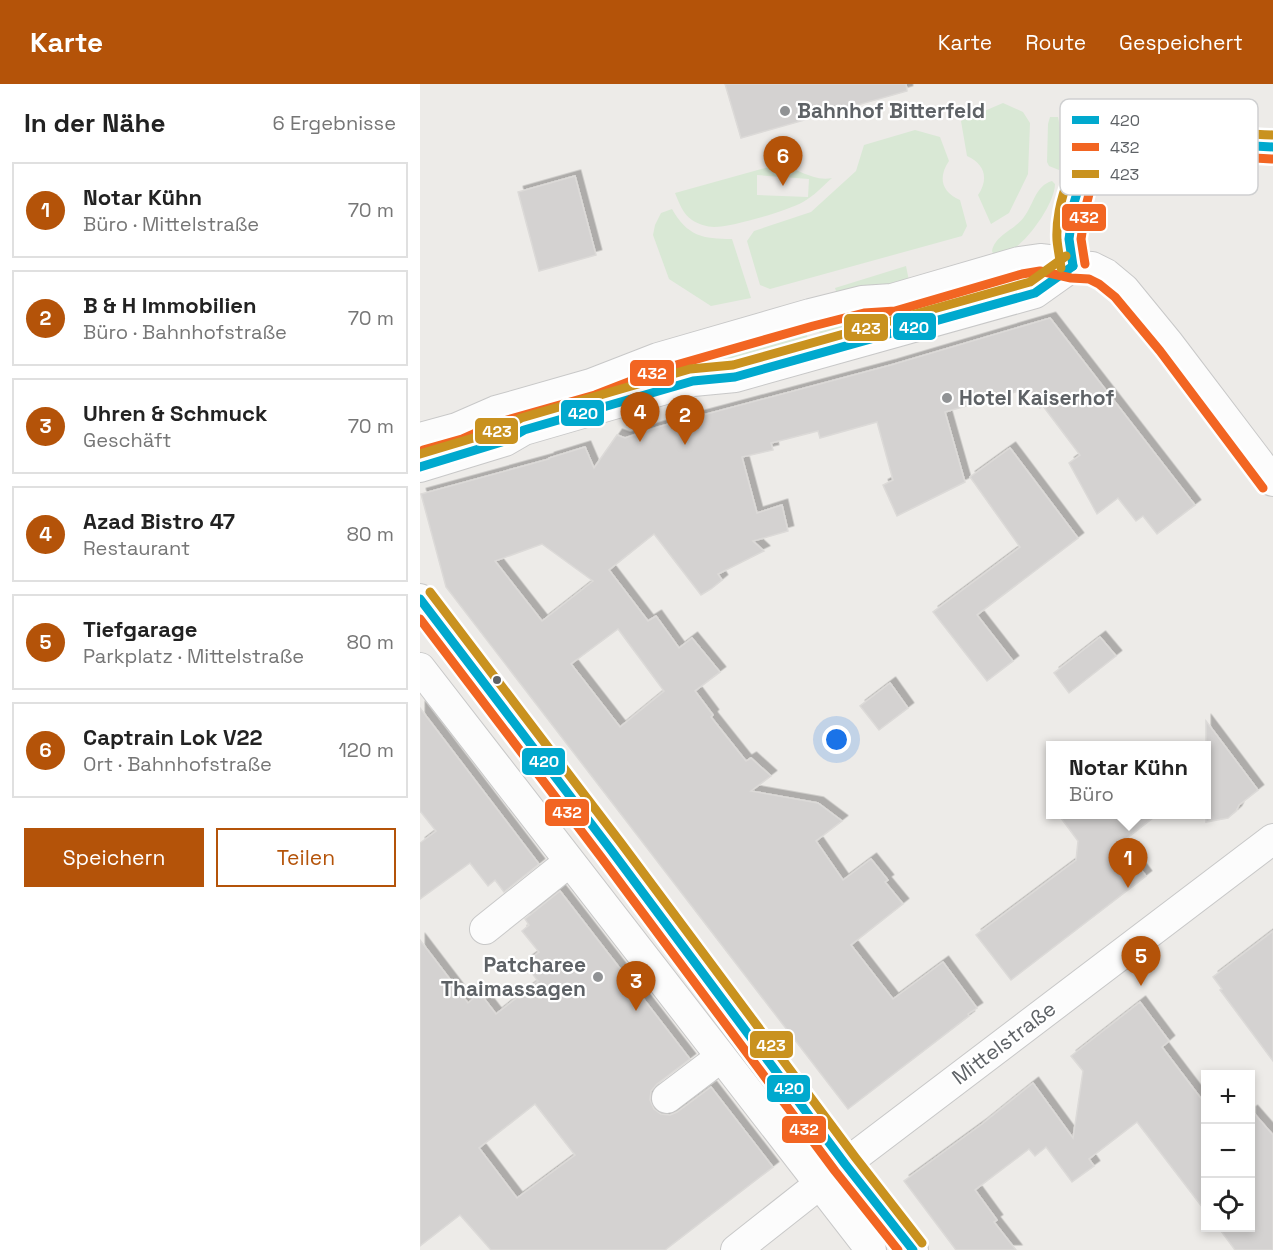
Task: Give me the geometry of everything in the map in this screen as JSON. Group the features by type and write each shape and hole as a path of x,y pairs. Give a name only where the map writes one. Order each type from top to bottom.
{"street":[{"path":"1258,146 1273,147"},
{"path":"1073,266 1070,239 1076,195"},
{"path":"420,438 457,428 496,411 591,384 658,358 810,314 862,301 892,300 1019,262 1040,259 1073,266 1092,267 1106,274 1124,289 1270,472"},
{"path":"420,467 505,441 524,430 693,381 735,376 1035,293 1073,266"},
{"path":"420,599 845,1164 913,1250"},
{"path":"420,668 871,1250"},
{"name":"Mittelstraße","path":"736,1250 820,1183 1273,839"},
{"path":"485,929 569,862"},
{"path":"667,1098 721,1057"}],"green space":[{"path":"1003,103 1023,112 1030,123 1028,174 1009,213 991,224 978,195 983,183 983,172 978,163 967,156 961,121"},
{"path":"1050,117 1058,117 1059,170 1049,166 1047,162"},
{"path":"915,130 940,137 949,161 943,173 943,184 949,193 960,200 967,226 962,236 770,289 760,285 747,241 754,231 811,212 856,171 864,145"},
{"path":"776,165 818,178 832,178 811,197 795,206 759,218 714,227 700,224 689,218 675,193","holes":["757,175 809,179 808,197 757,195"]},
{"path":"1052,181 1055,184 1051,200 1035,227 1016,247 995,258 992,251 994,245 1020,222 1038,191 1046,183"},
{"path":"672,209 684,225 697,234 704,237 732,239 751,298 711,306 669,279 653,235 661,213"},
{"path":"906,266 909,281 861,291 836,291 835,288"},
{"path":"986,282 990,297 824,345 818,328 823,325"},
{"path":"805,330 811,348 780,358 704,365 703,361"}],"building":[{"name":"Bahnhof Bitterfeld","path":"725,84 906,84 907,91 741,138"},
{"path":"575,176 596,255 539,271 518,192"},
{"path":"1050,318 1195,505 1157,534 1143,516 1136,521 1118,498 1097,514 1069,463 1080,455 1043,406 1040,408 1029,388 945,412 965,482 897,516 883,485 893,480 877,422 820,438 818,431 771,443 773,450 742,457 757,513 782,505 788,531 753,541 764,551 718,574 722,580 711,589 701,595 654,534 609,570 648,621 656,616 679,648 692,638 720,672 695,691 713,715 711,717 746,761 751,758 771,776 751,791 818,803 842,821 816,841 843,880 871,859 888,880 885,882 903,904 851,945 893,999 943,962 977,1008 848,1109 446,587 421,494 585,447 594,468 617,435 625,438 658,427 891,365","holes":["542,544 593,581 542,621 495,561","618,629 664,691 620,727 571,664"]},
{"path":"1010,448 1078,538 977,615 1013,661 987,681 933,612 1020,547 970,477"},
{"path":"1100,637 1116,656 1069,693 1054,673"},
{"path":"890,683 908,708 879,730 860,706"},
{"path":"420,708 539,864 504,892 495,880 488,886 470,863 420,899 420,843 436,831 420,811"},
{"path":"1206,721 1258,790 1239,805 1228,818 1206,822 1206,819 1211,819 1211,741 1206,741"},
{"path":"1062,819 1152,819 1121,843 1146,876 1011,980 976,935 1076,860 1078,841"},
{"path":"560,891 690,1059 651,1091 650,1100 654,1109 661,1114 670,1115 711,1087 773,1167 665,1250 491,1250 460,1215 420,1246 420,940 468,1003 480,993 496,1014 538,981 524,963 539,952 522,931 529,925 525,919","holes":["535,1104 575,1155 517,1198 479,1148"]},
{"path":"1273,931 1273,1061 1220,990 1222,989 1213,977"},
{"path":"1140,1002 1169,1041 1162,1047 1201,1098 1201,1205 1137,1122 1089,1159 1094,1166 1072,1182 1046,1147 1035,1156 1029,1149 975,1190 997,1220 994,1222 1016,1250 956,1250 904,1181 1033,1083 1073,1138 1083,1071 1071,1056"},
{"path":"1255,1114 1273,1135 1273,1250 1235,1250 1222,1232 1255,1232"}],"transit line":[{"name":"423","path":"1258,134 1273,135"},
{"name":"420","path":"1258,146 1273,147"},
{"name":"432","path":"1258,158 1272,159"},
{"name":"423","path":"1061,268 1057,226 1063,195"},
{"name":"420","path":"1073,266 1069,239 1076,195"},
{"name":"432","path":"1085,264 1081,239 1089,195"},
{"name":"423","path":"420,454 500,430 521,418 690,369 733,365 1030,282 1066,256"},
{"name":"420","path":"420,467 505,441 524,430 693,381 735,377 1035,293 1073,266"},
{"name":"432","path":"423,450 462,439 500,422 595,395 662,369 813,326 864,313 895,311 1022,274 1040,271 1071,278 1089,279 1115,297 1160,351 1263,488"},
{"name":"423","path":"430,592 922,1243"},
{"name":"420","path":"420,599 845,1164 913,1250"},
{"name":"432","path":"420,619 835,1171 898,1250"}],"place":[{"name":"Bahnhof Bitterfeld","path":"785,111"},
{"name":"Captrain Lok V22","path":"783,186"},
{"name":"Hotel Kaiserhof","path":"947,398"},
{"name":"Azad Bistro 47","path":"640,442"},
{"name":"B & H Immobilien","path":"685,445"},
{"name":"Notar Kühn","path":"1128,888"},
{"name":"Patcharee Thaimassagen","path":"598,977"},
{"name":"Tiefgarage","path":"1141,986"},
{"name":"Uhren & Schmuck","path":"636,1011"}]}
